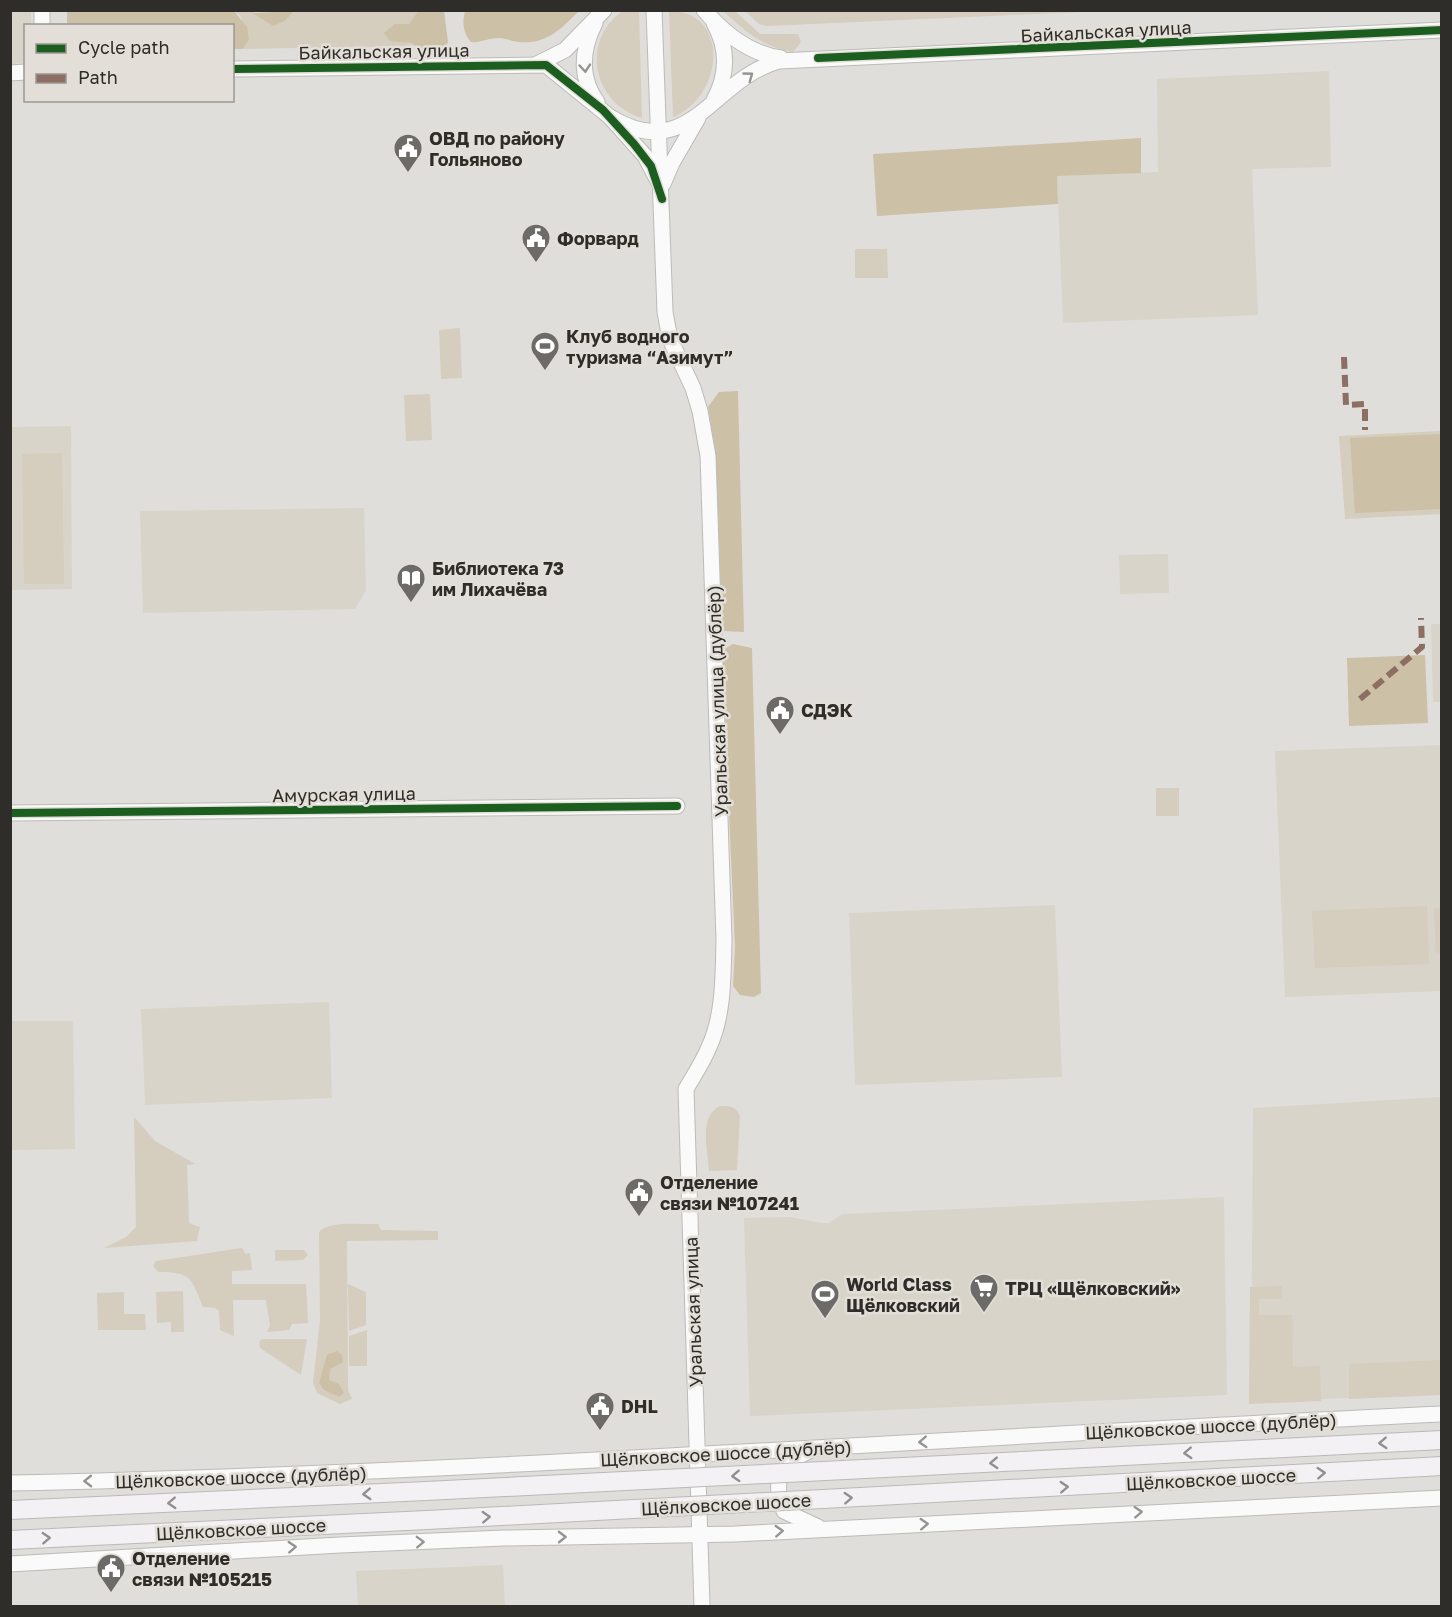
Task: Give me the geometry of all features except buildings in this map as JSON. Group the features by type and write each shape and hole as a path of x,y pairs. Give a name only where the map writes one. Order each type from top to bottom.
{"main road":[{"path":"654,10 662,199"},
{"path":"602,14 587,40 584,58 589,86 607,113 651,166 662,199"},
{"path":"537,64 556,57 602,14"},
{"path":"662,199 665,177 701,114 722,83 725,67 723,42 708,15"},
{"path":"708,15 754,51 779,58 802,59"},
{"name":"Байкальская улица","path":"802,59 1442,30"},
{"path":"537,64 555,70 607,113 640,130 659,132 685,125 766,64 802,59"},
{"name":"Байкальская улица","path":"234,69 537,64"},
{"name":"Уральская улица (дублёр)","path":"662,199 665,312 670,339 697,399 708,456 724,928 722,991 717,1020 710,1046 686,1089"},
{"name":"Амурская улица","path":"10,813 677,806"},
{"name":"Уральская улица","path":"686,1089 702,1606"},
{"name":"Щёлковское шоссе (дублёр)","path":"10,1483 356,1473 1442,1414"},
{"name":"Щёлковское шоссе","path":"10,1510 1442,1440"},
{"path":"814,1449 795,1458 782,1470 778,1496 784,1511 822,1529"},
{"name":"Щёлковское шоссе","path":"10,1540 1442,1466"},
{"path":"10,1564 504,1538 822,1529 1442,1498"},
{"path":"10,1557 66,1561"}],"shaded area":[{"path":"465,10 579,11 552,34 537,41 518,42 499,38 471,42 464,27"},
{"path":"624,10 639,11 642,118 625,111 612,99 603,86 598,70 597,54 601,38 610,23"},
{"path":"10,11 31,11 31,24 24,24 24,61 11,64"},
{"path":"67,11 234,11 247,27 249,40 243,49 234,49 234,24 67,24"},
{"path":"234,11 249,11 273,26 285,21 294,11 418,11 409,24 390,41 403,41 415,46 243,49 249,40 240,15"},
{"path":"249,11 254,13 294,11 285,21 273,26"},
{"path":"418,11 444,11 448,42 445,48 426,51 410,43 390,41 384,33 395,24 409,24"},
{"path":"669,11 689,14 702,24 711,38 713,55 711,74 703,91 691,106 673,117"},
{"path":"723,11 735,11 760,34 798,34 801,42 793,52 782,50 763,42"},
{"path":"745,11 1103,11 767,26 759,24"},
{"path":"1329,71 1331,167 1252,169 1258,315 1063,323 1057,176 1158,172 1157,79"},
{"path":"1141,138 1141,173 1057,176 1058,204 877,216 873,154"},
{"path":"855,249 887,249 888,278 855,278"},
{"path":"460,328 462,378 441,379 439,330"},
{"path":"738,391 744,632 724,631 722,624 716,455 708,407 719,392"},
{"path":"430,394 432,440 406,441 404,395"},
{"path":"71,426 72,589 11,590 10,427"},
{"path":"1441,431 1441,514 1345,519 1339,436"},
{"path":"1441,434 1441,509 1355,513 1350,438"},
{"path":"62,453 64,584 24,584 22,454"},
{"path":"364,508 366,590 355,609 143,613 140,511"},
{"path":"1168,554 1169,593 1120,594 1119,555"},
{"path":"1431,624 1441,624 1441,702 1433,702"},
{"path":"733,644 752,648 761,993 754,997 740,995 733,986 735,947 722,657 726,648"},
{"path":"1425,655 1428,723 1349,726 1347,658"},
{"path":"1441,745 1441,991 1285,997 1275,751"},
{"path":"1156,788 1179,788 1179,816 1156,816"},
{"path":"1055,905 1062,1077 855,1085 849,913"},
{"path":"1427,906 1429,964 1315,968 1312,911"},
{"path":"1434,908 1441,908 1441,952 1436,953"},
{"path":"329,1002 332,1098 145,1105 141,1009"},
{"path":"11,1021 73,1021 75,1149 11,1150"},
{"path":"1441,1097 1441,1394 1251,1402 1253,1108"},
{"path":"720,1106 732,1107 740,1116 737,1170 709,1171 707,1125 713,1111"},
{"path":"134,1117 155,1141 195,1164 187,1165 189,1223 200,1227 197,1241 104,1248 126,1237 136,1227"},
{"name":"ТРЦ «Щёлковский»","path":"1224,1197 1227,1395 750,1416 744,1218 789,1217 829,1223 842,1214"},
{"path":"338,1224 378,1224 381,1230 438,1231 438,1240 347,1241 348,1390 352,1399 340,1404 317,1393 313,1383 320,1321 319,1232"},
{"path":"242,1248 246,1254 250,1253 252,1270 232,1271 232,1284 306,1284 308,1323 292,1324 289,1330 267,1332 270,1326 266,1300 233,1300 234,1336 220,1330 219,1311 215,1308 203,1307 189,1279 178,1273 158,1272 153,1266 156,1261"},
{"path":"275,1250 304,1250 308,1255 303,1260 275,1261"},
{"path":"348,1284 366,1292 366,1325 349,1331"},
{"path":"1282,1286 1282,1299 1259,1299 1259,1315 1292,1315 1293,1367 1320,1366 1321,1401 1249,1404 1250,1287"},
{"path":"183,1291 184,1332 171,1332 171,1322 157,1323 156,1292"},
{"path":"124,1292 124,1314 145,1314 146,1330 98,1330 97,1293"},
{"path":"367,1330 367,1366 349,1366 349,1336"},
{"path":"262,1339 307,1339 301,1375 260,1348 259,1342"},
{"path":"337,1351 342,1355 343,1362 330,1369 329,1380 339,1384 344,1393 339,1397 324,1390 319,1383 327,1355"},
{"path":"1441,1360 1441,1395 1349,1399 1349,1364"},
{"path":"503,1565 505,1606 358,1606 356,1571"}],"marked path":[{"path":"1344,357 1346,405 1365,404 1365,430"},
{"path":"1360,699 1422,647 1421,618"}],"cycle path":[{"path":"818,58 1442,30"},
{"path":"234,69 546,65 603,110 634,144 651,166 662,199"},
{"path":"10,813 677,806"}],"place":[{"name":"ОВД по району Гольяново","path":"408,174"},
{"name":"Форвард","path":"536,264"},
{"name":"Клуб водного туризма “Азимут”","path":"545,372"},
{"name":"Библиотека 73 им Лихачёва","path":"411,604"},
{"name":"СДЭК","path":"780,736"},
{"name":"Отделение связи №107241","path":"639,1218"},
{"name":"ТРЦ «Щёлковский»","path":"984,1314"},
{"name":"World Class Щёлковский","path":"825,1320"},
{"name":"DHL","path":"600,1432"},
{"name":"Отделение связи №105215","path":"111,1594"}]}
